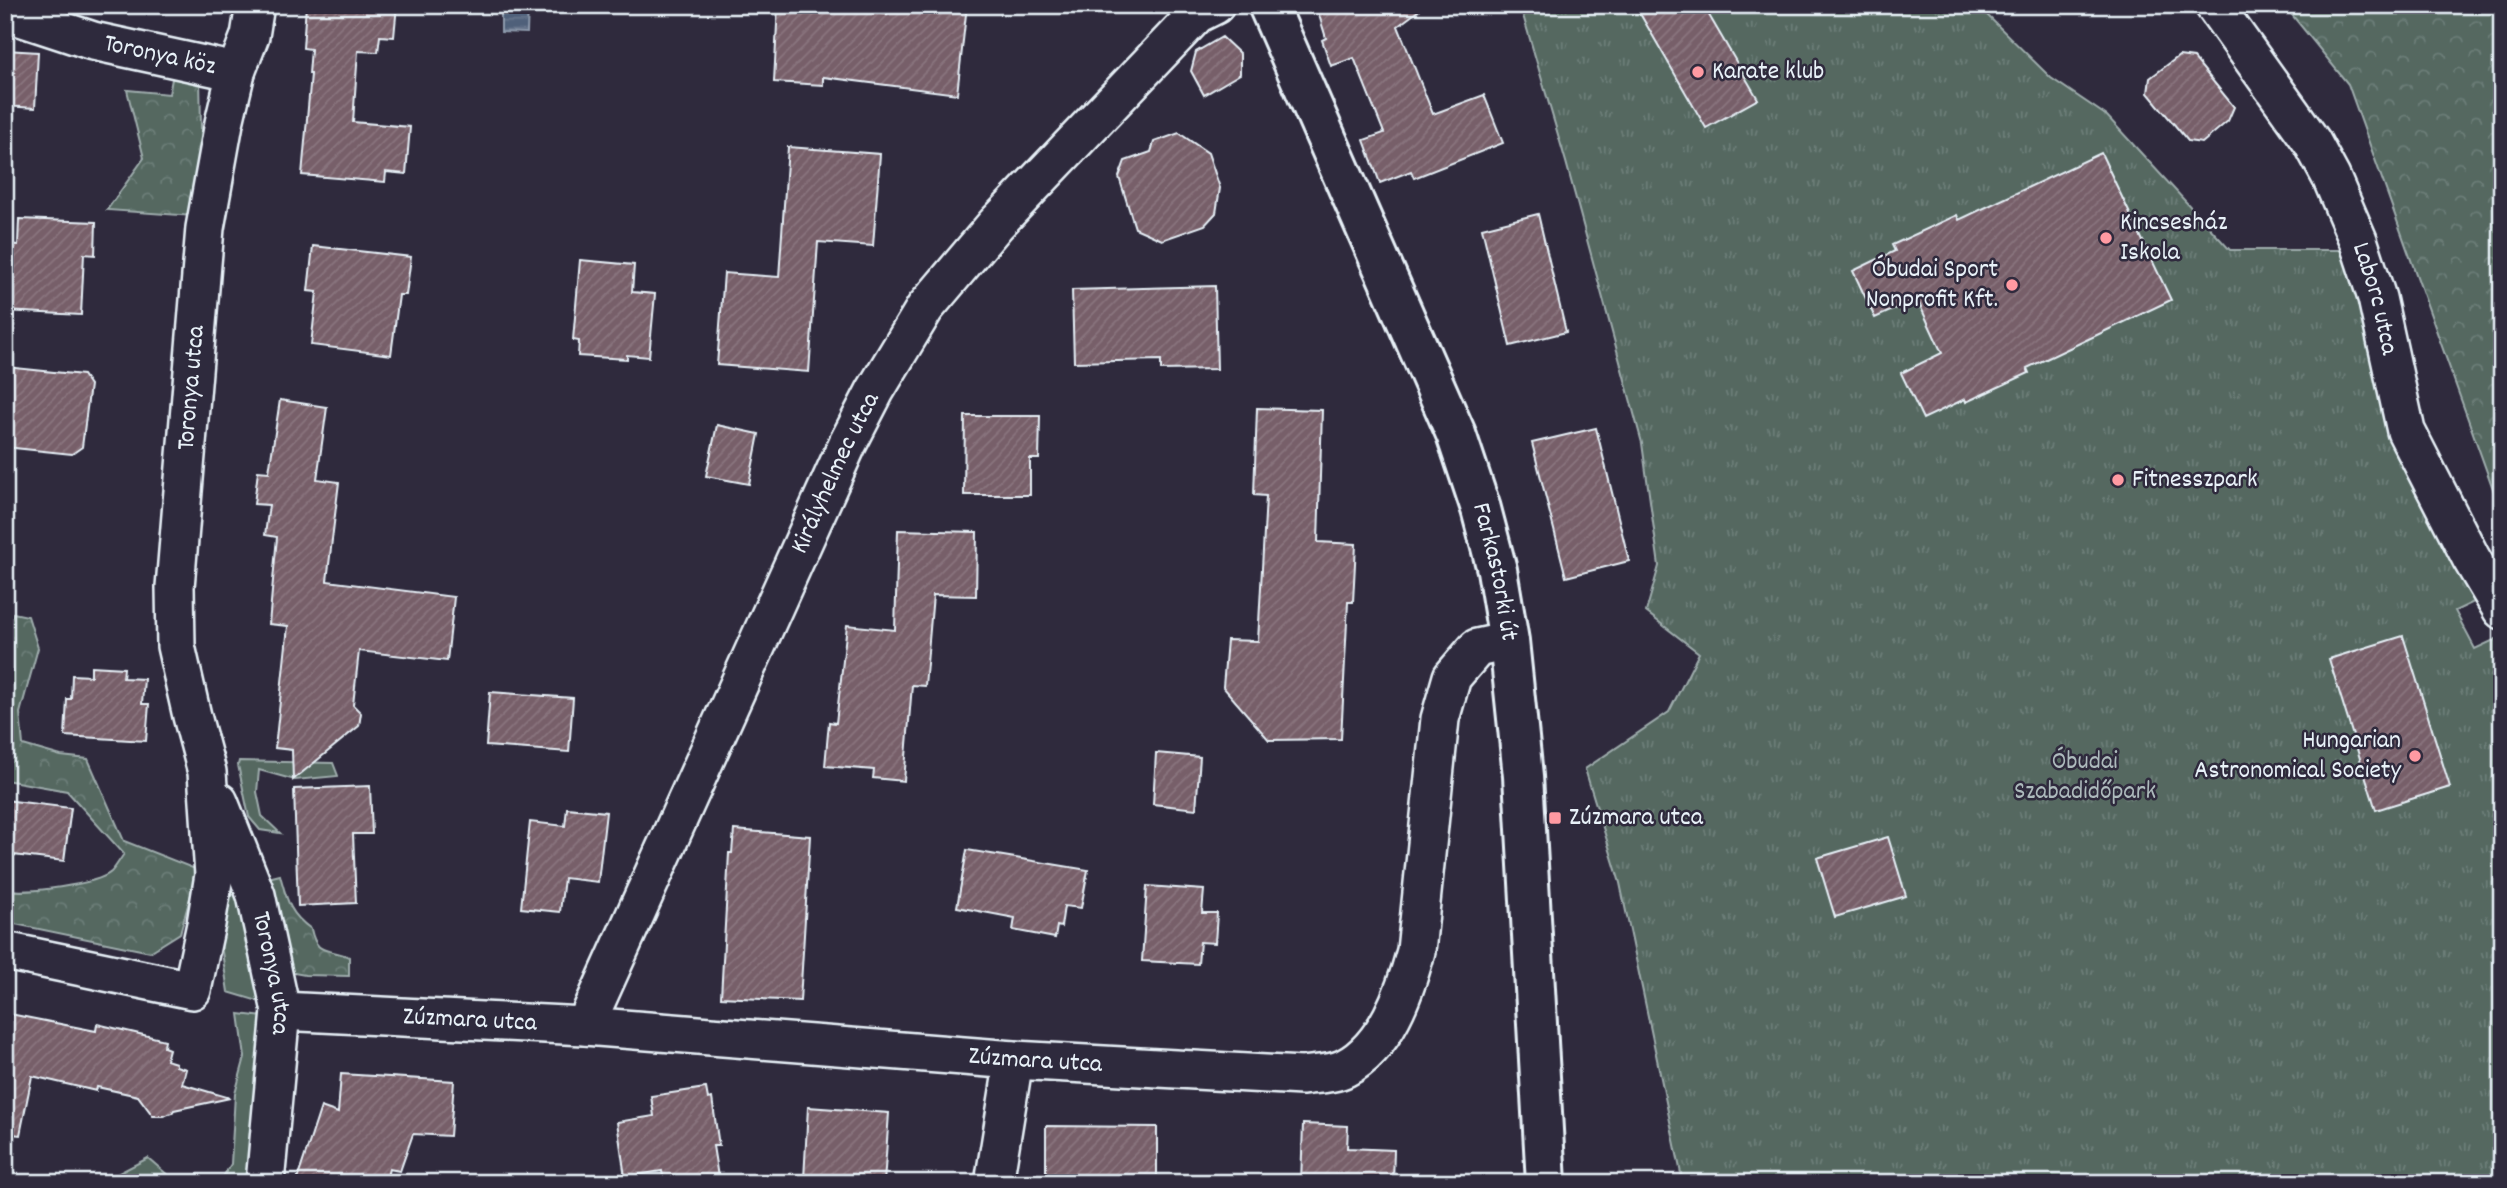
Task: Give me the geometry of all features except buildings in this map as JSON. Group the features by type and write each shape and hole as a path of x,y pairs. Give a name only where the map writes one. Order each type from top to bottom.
{"street":[{"name":"Toronya utca","path":"255,5 250,36 236,72 205,228 175,587 176,646 191,716 207,772 256,895 281,1011 265,1183"},
{"name":"Királyhelmec utca","path":"585,1026 847,445 875,391 925,309 996,223 1197,14 1215,5"},
{"name":"Farkastorki út","path":"1268,5 1457,434 1497,570 1523,775 1546,1183"},
{"name":"Laborc utca","path":"2214,5 2312,142 2331,177 2358,240 2377,298 2406,431 2471,558 2502,610"},
{"name":"Toronya köz","path":"5,12 93,41 236,72"},
{"name":"Zúzmara utca","path":"281,1011 585,1026 1014,1060 1302,1076 1344,1069 1367,1051 1390,1022 1406,985 1416,951 1440,719 1452,677 1477,648 1508,641"},
{"name":"Toronya utca","path":"5,951 192,990 214,875 207,772"},
{"path":"994,1183 1014,1060"}],"green space":[{"name":"Óbudai Szabadidőpark","path":"1520,5 1977,5 2051,78 2107,116 2230,250 2345,250 2476,601 2455,611 2475,649 2496,639 2502,648 2502,1183 1683,1183 1620,883 1585,769 1669,712 1699,653 1646,612 1659,566 1642,443 1566,162"},
{"path":"2284,5 2502,5 2502,514 2348,84"},
{"path":"173,74 200,79 202,171 194,216 107,210 144,158 127,90 169,94"},
{"path":"13,613 28,616 38,648 20,713 23,745 61,756 88,759 124,841 198,870 180,933 150,952 5,922 5,889 27,891 91,881 111,872 124,854 67,791 5,780 5,642"},
{"path":"239,761 333,763 338,776 295,780 259,770 257,792 262,816 280,833 260,830 249,817"},
{"path":"227,857 268,1004 228,992 216,912"},
{"path":"280,875 290,905 311,929 320,948 349,957 349,976 288,972 264,879"},
{"path":"239,1014 265,1017 251,1183 219,1183 231,1164 235,1094 245,1057"},
{"path":"148,1158 177,1183 120,1183 117,1174"}],"water":[{"path":"501,5 528,5 527,33 501,32"}],"place":[{"name":"Karate klub","path":"1698,72"},
{"name":"Kincsesház Iskola","path":"2106,238"},
{"name":"Óbudai Sport Nonprofit Kft.","path":"2012,285"},
{"name":"Fitnesszpark","path":"2118,480"},
{"name":"Hungarian Astronomical Society","path":"2415,756"},
{"name":"Zúzmara utca","path":"1555,818"}]}
